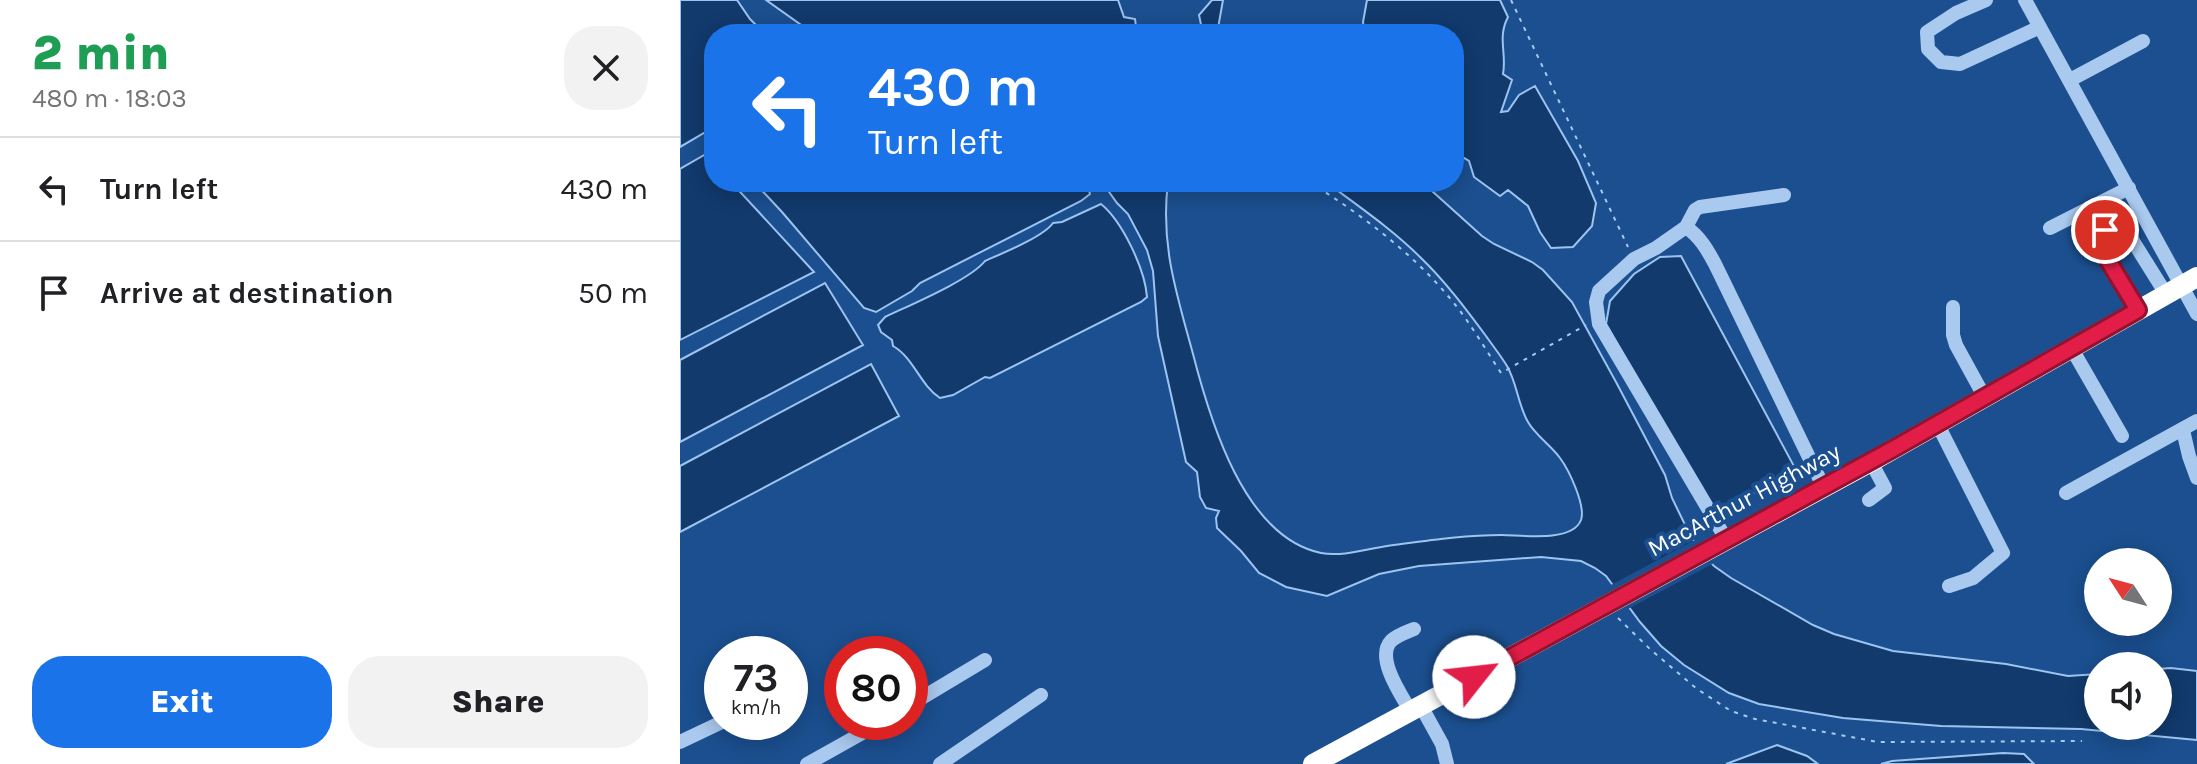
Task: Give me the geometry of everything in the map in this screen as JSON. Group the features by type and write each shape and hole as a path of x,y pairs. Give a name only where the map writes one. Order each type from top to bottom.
{"highway":[{"name":"MacArthur Highway","path":"1313,764 1871,462 2181,286"}],"street":[{"path":"1986,0 1956,13 1927,32 1928,49 1941,62 1960,64 2040,27"},
{"path":"2025,0 2197,314"},
{"path":"2070,80 2143,41"},
{"path":"2050,228 2129,188"},
{"path":"1726,539 1599,324 1596,302 1599,291 1634,259 1686,227 1700,207 1784,195"},
{"path":"2138,310 2100,247 2101,235 2109,228 2117,225 2126,230 2181,286"},
{"path":"1686,227 1703,242 1715,264 1823,486"},
{"path":"1953,307 1956,345 1985,398"},
{"path":"2072,349 2122,436"},
{"path":"2066,493 2197,421"},
{"path":"1938,425 2003,553 1973,578 1949,586"},
{"path":"2183,430 2197,478"},
{"path":"1869,500 1885,488 1871,462"},
{"path":"1414,629 1392,640 1386,653 1387,662 1392,679 1442,744 1447,764"},
{"path":"928,694 985,660"},
{"path":"940,764 1041,695"},
{"path":"681,740 704,730"},
{"path":"807,764 850,740"}],"path":[{"path":"1511,0 1634,259"},
{"path":"1323,192 1417,262 1450,297 1501,373 1586,324"},
{"path":"1612,602 1651,650 1697,689 1731,711 1755,719 1878,742 2082,741"}],"water":[{"path":"680,0 737,0 755,24 704,24 704,133 680,147"},
{"path":"766,0 1118,0 1124,17 1135,19 1136,24 800,24"},
{"path":"1212,0 1223,0 1219,24 1201,24 1199,15"},
{"path":"1367,0 1500,0 1508,17 1503,32 1503,74 1512,80 1501,112 1508,111 1519,95 1535,86 1578,161 1596,203 1592,226 1573,247 1551,248 1528,206 1508,190 1500,196 1474,177 1469,161 1464,158 1464,24 1363,22"},
{"path":"704,155 704,192 740,192 814,272 680,340 680,169"},
{"path":"763,192 1090,194 920,283 876,312 864,308"},
{"path":"1109,192 1167,192 1166,227 1172,270 1209,411 1234,472 1251,500 1271,524 1294,543 1321,553 1337,554 1458,537 1557,535 1576,527 1581,520 1579,497 1568,471 1528,422 1507,366 1471,316 1409,247 1339,192 1433,192 1482,236 1543,270 1572,302 1665,475 1689,533 1714,566 1813,625 1834,634 1893,651 2006,664 2068,676 2084,675 2084,729 1941,726 1843,718 1759,704 1729,693 1684,665 1661,646 1606,576 1581,561 1541,557 1419,566 1379,574 1327,596 1286,587 1259,573 1217,528 1219,511 1206,508 1200,497 1197,472 1186,462 1158,336 1153,271 1147,250 1128,214"},
{"path":"1101,204 1117,222 1137,260 1147,297 1141,302 990,378 985,377 953,395 940,398 893,346 892,340 881,332 878,325 885,317 953,284 985,261 1032,239 1053,223"},
{"path":"1681,256 1796,470 1714,515 1606,324 1610,301 1634,274 1660,257"},
{"path":"825,283 863,345 680,442 680,360"},
{"path":"871,364 899,416 680,532 680,466"},
{"path":"2172,668 2197,671 2197,740 2172,738"},
{"path":"1777,745 1807,756 1818,764 1726,764"},
{"path":"2024,754 2034,764 1881,764 1892,761"}],"pier":[{"path":"1697,539 1716,562 1626,610 1609,586"}],"route":[{"path":"1474,677 1893,449 2138,310 2100,247 2099,241 2105,230"}]}
